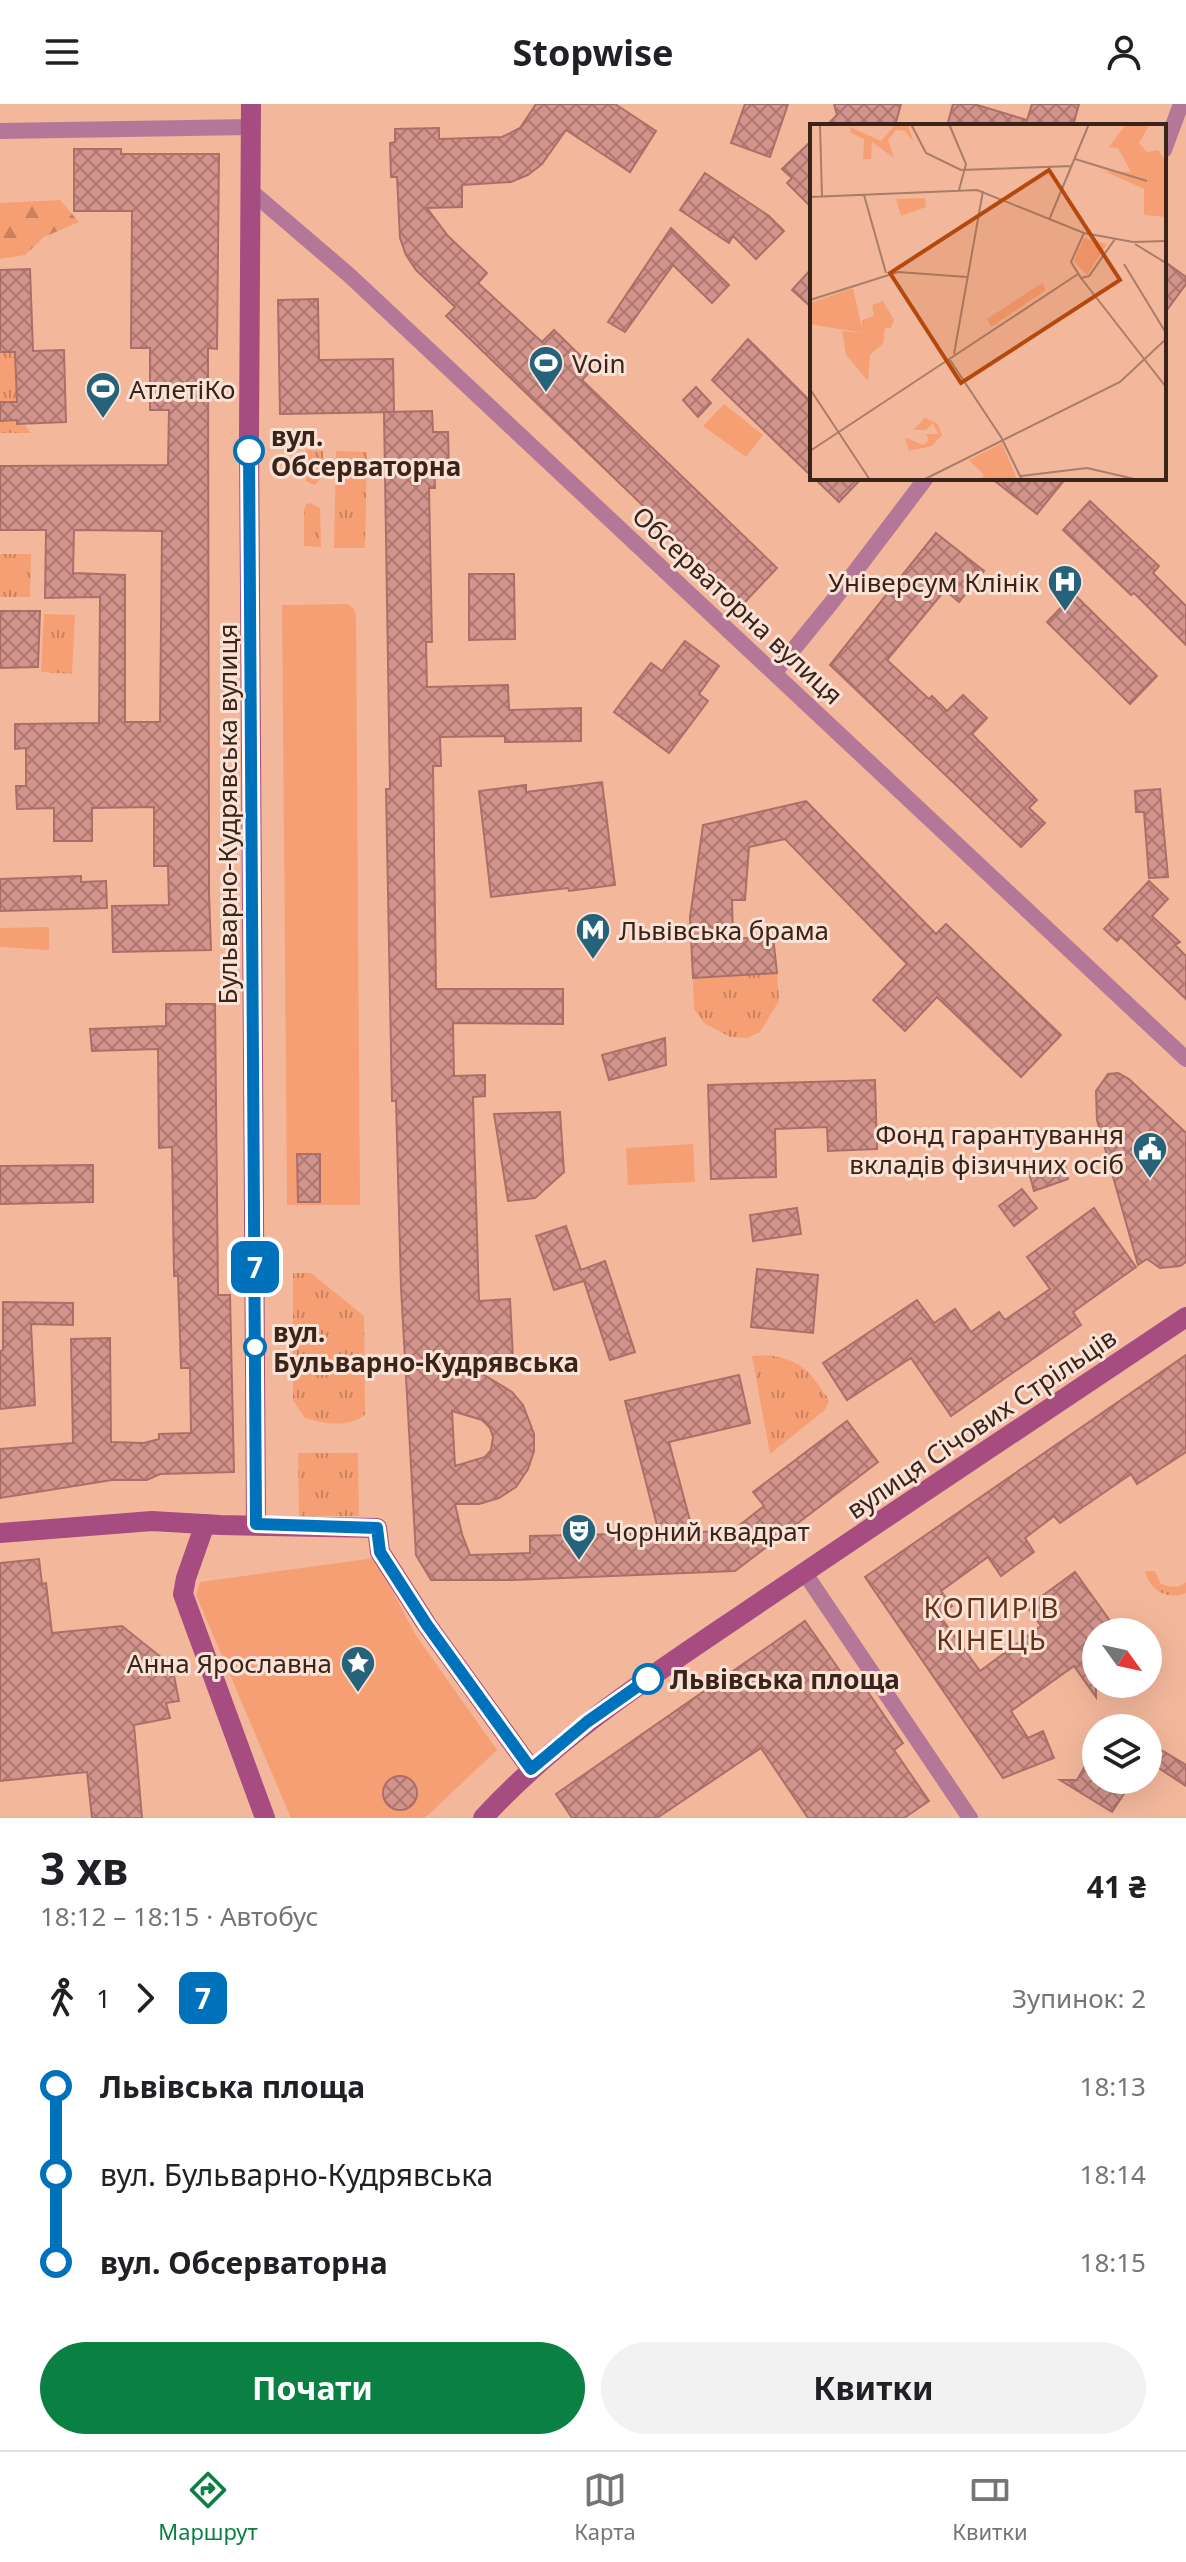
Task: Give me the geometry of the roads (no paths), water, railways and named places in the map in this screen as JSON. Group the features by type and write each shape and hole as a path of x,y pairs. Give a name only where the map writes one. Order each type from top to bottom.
{"main road":[{"name":"Бульварно-Кудрявська вулиця","path":"251,104 249,448 256,1524"},
{"name":"вулиця Січових Стрільців","path":"804,1572 1186,1317"},
{"path":"0,1533 152,1521 377,1528 380,1552 427,1625 531,1769"},
{"path":"205,1524 183,1594 265,1818"},
{"path":"483,1818 531,1769 587,1722 804,1572"}],"street":[{"path":"1166,145 1181,104"},
{"path":"0,131 251,127"},
{"name":"Обсерваторна вулиця","path":"252,192 349,275 1186,1059"},
{"path":"775,672 924,480"},
{"path":"804,1572 970,1818"}],"place":[{"name":"Voin","path":"546,394"},
{"name":"АтлетіКо","path":"103,420"},
{"name":"вул. Обсерваторна","path":"249,451"},
{"name":"Універсум Клінік","path":"1065,613"},
{"name":"Львівська брама","path":"593,961"},
{"name":"Фонд гарантування вкладів фізичних осіб","path":"1150,1180"},
{"name":"вул. Бульварно-Кудрявська","path":"255,1347"},
{"name":"Чорний квадрат","path":"579,1562"},
{"name":"Львівська площа","path":"648,1679"},
{"name":"Анна Ярославна","path":"358,1694"}],"district":[{"name":"КОПИРІВ КІНЕЦЬ","path":"992,1623"}]}
